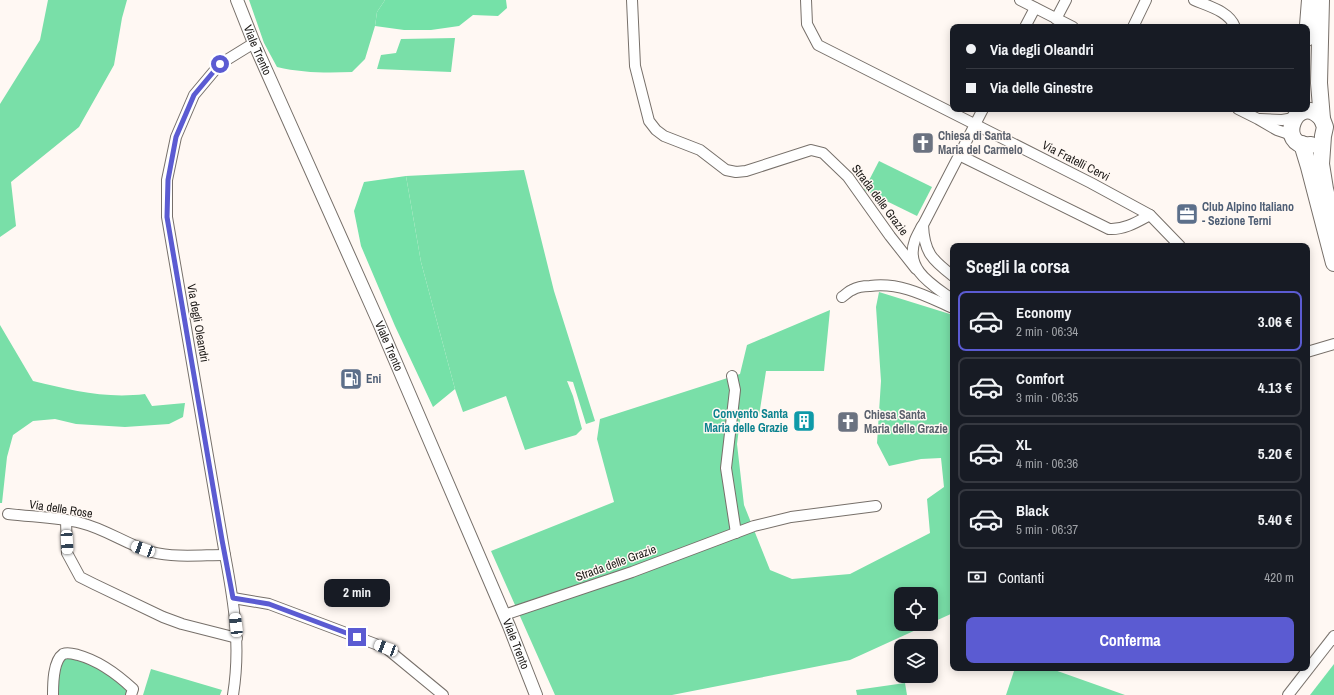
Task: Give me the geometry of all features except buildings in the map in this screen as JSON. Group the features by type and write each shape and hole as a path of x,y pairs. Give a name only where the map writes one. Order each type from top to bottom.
{"main road":[{"path":"1308,24 1310,0"},
{"path":"1321,0 1319,83 1322,119 1325,128 1323,136 1322,164 1325,189 1334,224"},
{"path":"1310,111 1315,112 1322,119"},
{"path":"1299,113 1291,126 1309,167 1334,263"},
{"path":"1297,140 1307,145 1316,143 1323,136"}],"street":[{"name":"Viale Trento","path":"237,0 254,43 379,323 504,615 536,695"},
{"name":"Strada delle Grazie","path":"632,0 635,66 649,121 656,130 664,136 700,150 726,170 736,172 746,171 811,150 823,153 848,177 890,236 916,269 928,282 950,298"},
{"name":"Via Fratelli Cervi","path":"806,0 807,24 818,45 1091,183 1150,215 1177,243"},
{"path":"1020,0 1067,24"},
{"path":"1056,19 1066,0"},
{"path":"1134,24 1146,0"},
{"path":"1194,0 1228,16 1234,24"},
{"path":"1027,24 1035,8"},
{"name":"Via degli Oleandri","path":"232,695 235,680 237,638 233,598 167,217 168,180 176,137 194,95 220,64 254,43"},
{"name":"Strada delle Grazie","path":"916,269 913,259 915,241 982,112"},
{"path":"1244,112 1297,140"},
{"path":"1258,119 1282,120 1299,113"},
{"path":"959,155 1109,228 1115,229 1129,226 1150,215"},
{"path":"923,224 924,236 929,254 950,274"},
{"path":"842,297 852,290 865,286 882,284 898,286 918,292 950,307"},
{"path":"1310,351 1334,344"},
{"path":"732,376 735,390 726,468 736,533"},
{"name":"Strada delle Grazie","path":"504,615 632,572 754,526 791,517 876,506"},
{"name":"Via delle Rose","path":"8,514 66,520 80,523 102,529 118,538 152,552 167,555 225,555"},
{"path":"66,520 68,553 80,577 182,624 237,638"},
{"path":"233,598 269,604 386,648 443,695"},
{"path":"1310,667 1334,636"},
{"path":"53,695 52,683 57,662 63,654 70,653 85,657 103,665 134,689 131,695"},
{"path":"1288,695 1307,671"}],"green space":[{"path":"48,0 127,0 122,18 114,65 79,127 11,182 16,226 0,237 0,104 40,40"},
{"path":"249,0 385,0 377,12 375,26 365,59 352,72 314,72 277,67 264,43"},
{"path":"385,0 506,0 507,8 498,16 473,15 459,26 431,30 404,30 375,26 377,12"},
{"path":"455,38 451,72 377,69 381,55 396,53 401,39"},
{"path":"879,161 932,187 917,216 864,190"},
{"path":"524,170 554,291 595,421 586,424 573,382 567,381 573,396 582,429 576,435 525,450 506,396 463,412 455,389 421,262 406,176"},
{"path":"406,176 421,262 455,389 433,407 395,326 361,246 354,211 364,182"},
{"path":"879,292 950,314 950,614 938,620 938,587 894,587 894,631 914,631 850,660 672,695 555,695 491,551 614,502 597,439 600,419 740,374 747,345 830,310 824,371 766,371 759,416 741,413 737,444 744,505 770,570 792,579 850,574 930,533 927,499 944,487 941,458 921,459 889,466 877,443 881,381 876,307"},
{"path":"0,325 33,381 88,393 116,395 145,394 152,406 185,403 183,417 169,424 125,427 76,424 55,419 33,421 13,435 7,457 2,503 0,503"},
{"path":"70,653 92,663 130,690 127,695 56,695 59,665"},
{"path":"1334,664 1334,695 1310,695"},
{"path":"151,669 222,690 220,695 143,695"},
{"path":"1014,671 1057,671 1125,695 1006,695"},
{"path":"905,683 907,695 857,695 856,690"}],"place":[{"name":"Chiesa di Santa Maria del Carmelo","path":"923,143"},
{"name":"Club Alpino Italiano - Sezione Terni","path":"1187,214"},
{"name":"Eni","path":"351,379"},
{"name":"Convento Santa Maria delle Grazie","path":"804,421"},
{"name":"Chiesa Santa Maria delle Grazie","path":"848,422"}],"route":[{"path":"220,64 194,95 176,137 168,180 167,217 233,598 269,604 357,637"}]}
